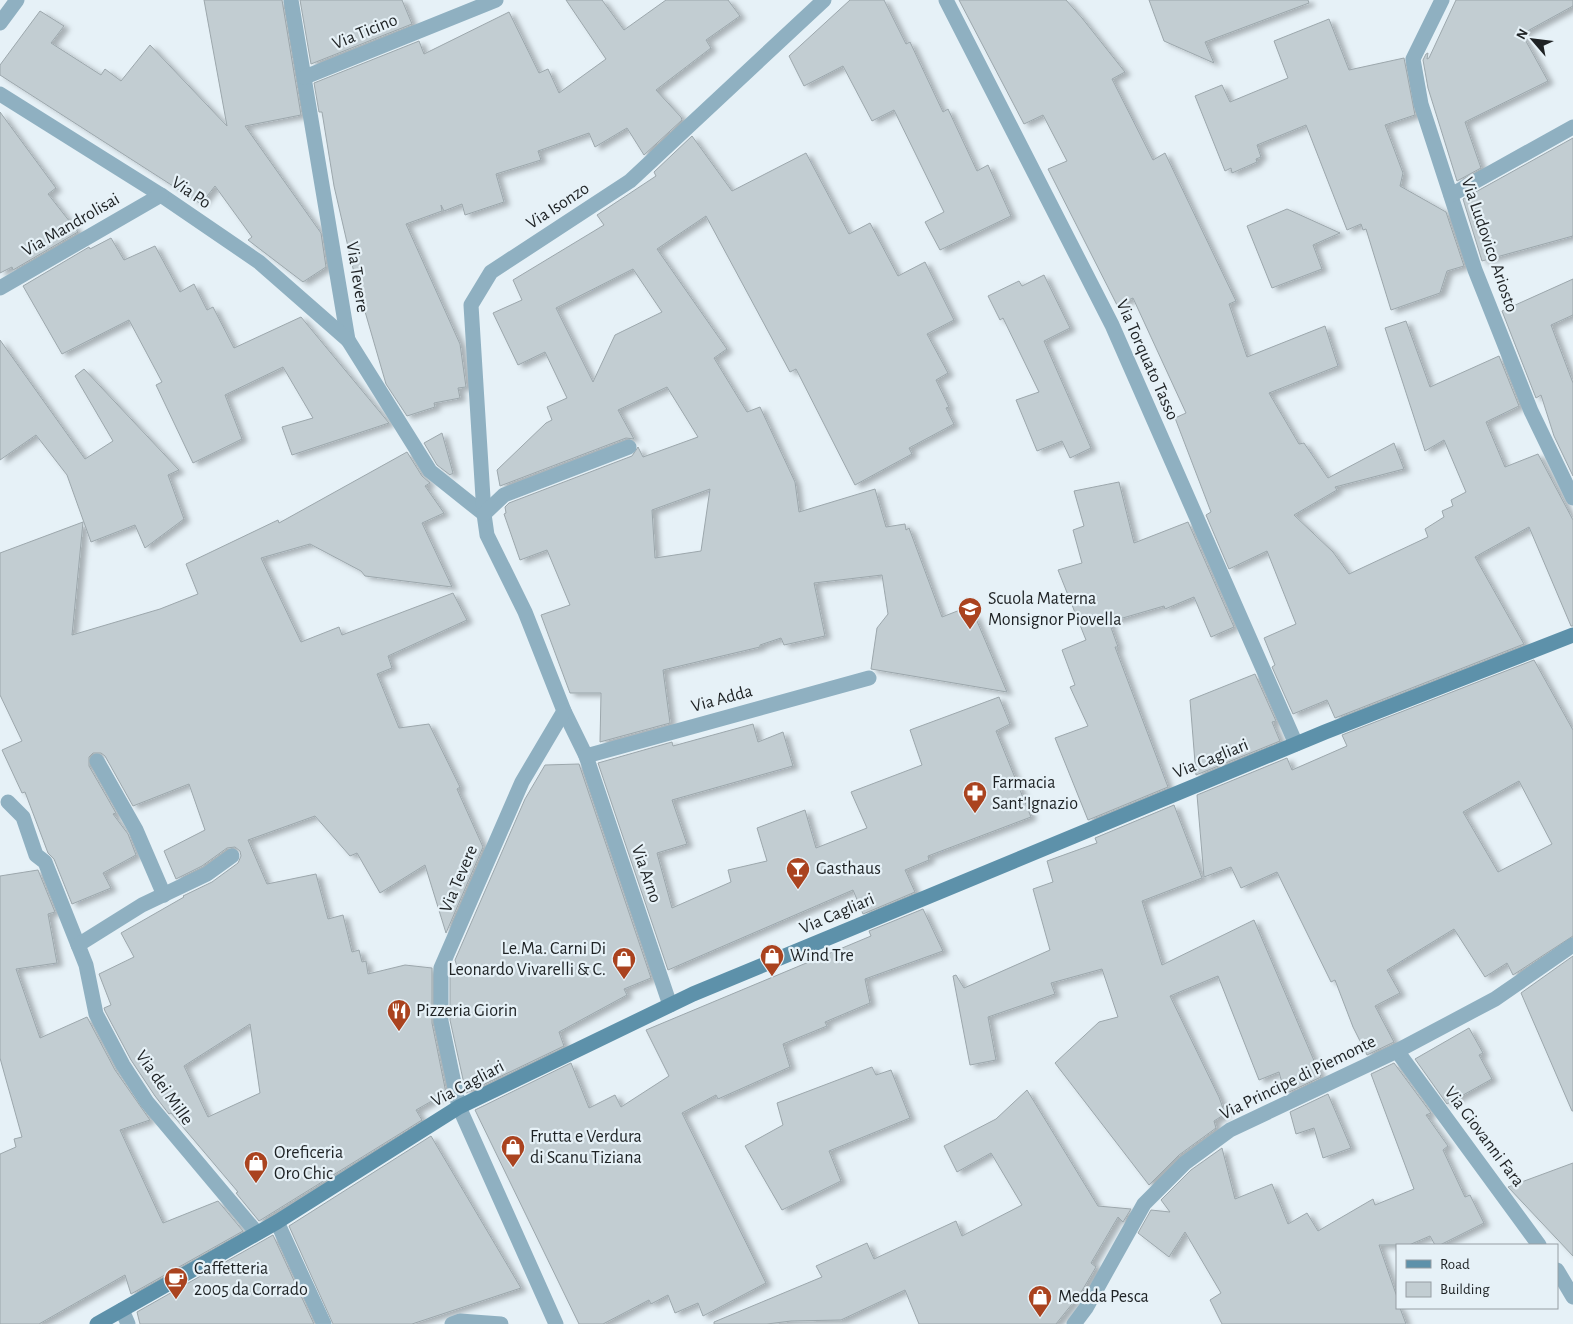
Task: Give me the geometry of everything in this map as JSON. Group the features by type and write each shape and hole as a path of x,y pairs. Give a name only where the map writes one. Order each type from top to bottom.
{"main road":[{"name":"Via Cagliari","path":"97,1324 277,1222 459,1107 670,1005 1296,744 1573,635"}],"street":[{"path":"0,23 17,0"},
{"name":"Via Tevere","path":"291,0 348,340 430,471 484,514"},
{"name":"Via Ticino","path":"305,77 496,0"},
{"name":"Via Isonzo","path":"484,514 471,305 491,272 630,181 824,0"},
{"name":"Via Torquato Tasso","path":"946,0 1112,325 1296,744"},
{"name":"Via Ludovico Ariosto","path":"1442,0 1413,59 1422,104 1475,270 1524,394 1573,498"},
{"name":"Via Po","path":"0,94 161,195 259,262 348,340"},
{"path":"1451,195 1573,127"},
{"name":"Via Mandrolisai","path":"0,288 161,195"},
{"path":"586,756 564,711 525,612 487,535 484,514 504,495 629,447"},
{"name":"Via Adda","path":"586,756 869,678"},
{"name":"Via Tevere","path":"556,1324 459,1107 441,1021 442,968 522,782 564,711"},
{"name":"Via Arno","path":"586,756 670,1005"},
{"path":"97,761 136,830 164,895"},
{"name":"Via dei Mille","path":"8,802 23,817 36,855 45,862 86,965 96,1014 123,1065 147,1102 257,1233"},
{"path":"78,945 142,905 207,874 232,856"},
{"name":"Via Principe di Piemonte","path":"1074,1324 1086,1308 1144,1204 1185,1163 1230,1130 1397,1051 1496,999 1573,946"},
{"name":"Via Giovanni Fara","path":"1397,1051 1538,1244"},
{"path":"277,1222 324,1324"},
{"path":"1558,1272 1573,1297"},
{"path":"122,1310 128,1324"},
{"path":"452,1324 460,1321 501,1324"}],"building":[{"path":"204,0 282,0 301,115 245,126 321,233 326,267 303,282 248,240 252,237 215,186 201,204 0,75 0,65 40,11 64,26 51,43 101,75 105,69 121,81 150,45 227,126"},
{"path":"300,0 402,0 412,24 311,64"},
{"path":"566,0 602,0 624,30 666,0 728,0 740,16 706,40 711,48 656,90 682,120 644,155 627,128 595,147 589,133 538,151 541,160 496,174 504,202 465,215 462,204 444,211 441,205 442,211 406,224 460,344 466,387 458,388 460,398 434,403 435,407 407,416 386,384 355,277 334,186 322,112 319,112 314,83 419,41 424,54 509,12 539,73 548,69 559,93 606,59"},
{"path":"850,0 884,0 906,44 910,42 943,112 948,109 977,171 988,165 1011,216 940,250 925,222 944,212 894,110 872,121 843,66 804,86 789,56"},
{"path":"959,0 1066,0 1082,18 1125,72 1112,79 1153,160 1165,153 1236,301 1229,304 1247,357 1325,326 1338,366 1269,393 1299,444 1304,443 1328,478 1394,443 1404,469 1335,487 1337,490 1294,515 1333,552 1349,574 1428,537 1425,529 1444,517 1442,511 1453,506 1451,500 1466,492 1444,440 1425,451 1385,328 1406,321 1430,387 1499,356 1519,406 1486,422 1505,467 1538,454 1573,520 1573,626 1571,626 1529,527 1475,557 1524,644 1335,718 1327,700 1293,714 1272,667 1275,665 1264,638 1296,624 1267,551 1229,569 1206,515 1211,512 1175,418 1186,413 1133,298 1117,305 1048,169 1067,161 1043,115 1024,124"},
{"path":"1149,0 1308,0 1309,3 1205,42 1214,63 1164,41"},
{"path":"1456,0 1573,0 1573,6 1522,34 1548,81 1465,122 1481,168 1457,181 1428,88 1423,60 1428,53 1427,59 1429,58"},
{"path":"1329,19 1349,70 1404,58 1415,115 1385,125 1403,173 1400,186 1446,212 1464,266 1447,271 1440,293 1391,310 1366,229 1363,230 1361,224 1347,230 1306,125 1257,145 1261,157 1256,159 1257,162 1232,173 1231,168 1225,171 1195,96 1222,85 1230,102 1288,78 1274,41"},
{"path":"0,112 56,188 48,194 78,232 13,270 12,267 0,273"},
{"path":"692,136 732,191 806,153 849,234 870,223 898,276 925,262 954,320 927,334 948,373 936,380 949,407 946,408 954,424 909,448 912,454 855,485 796,369 790,372 706,216 657,249 727,349 714,358 747,412 760,407 795,482 799,512 875,489 886,527 905,524 906,530 909,528 942,617 960,610 964,619 974,614 1007,692 871,669 877,628 888,614 882,575 814,583 825,636 784,645 781,638 760,645 760,647 663,670 670,723 600,742 601,693 570,693 541,615 570,605 547,550 520,560 504,514 506,513 505,507 509,503 632,456 638,447 643,457 698,437 667,387 618,410 634,439 626,438 500,486 497,470 546,423 552,420 547,407 567,398 545,352 518,365 493,313 522,300 513,280 604,225 597,215 656,176 654,172","holes":["633,269 662,312 615,335 593,382 556,308","710,489 701,551 655,558 652,510"]},
{"path":"1573,138 1573,236 1482,261 1463,199"},
{"path":"1287,209 1340,233 1313,245 1322,269 1272,288 1247,226"},
{"path":"111,238 124,260 155,246 180,292 194,284 207,310 213,307 234,348 301,317 389,423 292,455 282,427 313,418 283,367 225,395 242,439 193,463 156,385 162,382 129,320 62,354 23,286 89,247 90,249"},
{"path":"1044,275 1070,328 1044,341 1091,448 1070,458 1062,441 1037,451 1016,400 1039,392 1003,318 1000,320 988,296 1019,281 1022,286"},
{"path":"1573,279 1573,315 1551,325 1573,383 1573,476 1554,436 1541,395 1536,398 1502,311"},
{"path":"0,340 85,459 113,441 75,376 84,369 179,470 168,475 184,519 145,548 135,525 91,542 67,475 36,435 0,460"},
{"path":"442,433 453,473 450,475 437,465 424,443"},
{"path":"407,452 422,476 430,483 425,486 444,513 422,523 452,587 365,576 361,571 310,544 261,558 301,642 339,627 342,635 453,593 467,620 388,656 392,668 377,674 399,728 429,724 460,787 457,789 483,847 446,933 425,865 380,893 357,853 350,856 315,816 248,840 267,884 316,874 328,919 343,915 352,952 359,950 362,962 366,961 368,974 405,965 432,968 432,1023 446,1093 416,1110 422,1120 259,1221 236,1193 238,1192 171,1113 169,1114 131,1060 105,1011 104,1008 111,1005 99,974 134,957 121,933 183,896 212,882 238,863 241,856 240,851 235,847 227,848 202,866 176,879 164,851 205,830 189,784 133,806 105,756 101,753 93,753 89,757 89,766 116,813 113,814 128,834 136,855 103,873 111,888 72,904 54,859 48,853 25,792 22,793 2,750 22,741 0,695 0,553 83,522 72,635 160,609 198,594 186,564 278,520 279,523","holes":["250,1024 260,1093 208,1117 184,1066"]},
{"path":"1119,482 1134,543 1188,522 1234,627 1211,637 1194,597 1165,609 1164,606 1109,622 1118,647 1115,647 1168,787 1088,820 1055,738 1088,726 1070,687 1075,685 1062,650 1086,640 1058,570 1082,563 1073,530 1084,526 1074,491"},
{"path":"1534,660 1573,730 1573,936 1513,975 1507,963 1485,977 1454,929 1387,970 1400,993 1375,1006 1394,1042 1367,1055 1353,1027 1335,980 1331,982 1277,872 1241,888 1231,867 1204,877 1197,795 1287,758 1292,770 1347,746 1342,735","holes":["1519,781 1552,844 1498,872 1463,812"]},
{"path":"1255,674 1276,721 1272,722 1280,741 1196,775 1190,700"},
{"path":"999,697 1010,724 996,731 1031,817 928,856 929,860 905,870 915,892 863,914 853,890 668,970 598,763 672,742 673,746 753,724 758,742 783,732 793,766 672,800 687,844 657,853 672,908 731,882 728,870 767,861 757,828 805,810 816,848 867,828 851,792 922,765 910,730"},
{"path":"579,764 651,978 624,989 627,995 559,1032 564,1046 466,1093 450,1020 450,970 458,970 455,960 525,799 545,765"},
{"path":"1174,805 1202,878 1142,901 1162,965 1254,920 1321,1077 1285,1094 1279,1072 1259,1080 1218,976 1170,996 1219,1097 1225,1114 1214,1121 1216,1128 1179,1155 1149,1185 1055,1063 1099,1022 1118,1017 1102,969 1051,983 1055,994 988,1017 996,1060 970,1065 953,976 956,975 964,988 1050,950 1033,889 1053,882 1047,861 1097,843 1095,838"},
{"path":"38,870 55,912 48,914 57,963 16,969 40,1038 87,1017 115,1070 150,1120 120,1130 163,1223 218,1201 243,1231 131,1294 125,1275 39,1324 0,1324 0,1154 16,1147 14,1139 22,1137 0,1058 0,876"},
{"path":"923,909 943,951 865,979 870,1003 825,1022 827,1026 783,1044 790,1067 718,1099 716,1095 682,1113 766,1283 703,1316 698,1303 675,1313 668,1295 651,1304 649,1300 603,1324 579,1324 475,1110 571,1063 589,1108 615,1095 621,1107 669,1076 646,1030 871,936 869,931"},
{"path":"1573,956 1573,1111 1572,1111 1521,993"},
{"path":"1469,1028 1483,1053 1479,1055 1492,1079 1447,1104 1415,1059"},
{"path":"1394,1063 1431,1113 1426,1115 1448,1146 1443,1150 1465,1197 1470,1195 1484,1223 1442,1244 1434,1244 1430,1236 1411,1244 1379,1245 1396,1294 1396,1309 1400,1309 1406,1324 1222,1324 1210,1300 1221,1293 1185,1232 1169,1257 1138,1233 1151,1210 1170,1212 1161,1200 1191,1170 1222,1148 1235,1199 1272,1184 1288,1224 1307,1213 1318,1231 1373,1199 1375,1205 1414,1189 1371,1074"},
{"path":"872,1067 876,1075 891,1070 910,1118 829,1151 841,1181 782,1210 745,1146 783,1125 777,1103"},
{"path":"1027,1090 1098,1206 1131,1209 1123,1222 1118,1217 1091,1263 1096,1267 1080,1294 1056,1324 919,1324 905,1290 841,1320 791,1321 767,1324 714,1324 714,1322 822,1277 816,1266 867,1243 874,1259 956,1221 962,1236 1022,1205 991,1153 957,1172 944,1146 996,1119"},
{"path":"1328,1094 1351,1148 1323,1158 1314,1128 1296,1134 1290,1112"},
{"path":"431,1136 521,1288 412,1324 333,1324 289,1226"},
{"path":"1573,1163 1573,1256 1508,1187"},
{"path":"273,1235 314,1324 140,1324 137,1312"}],"place":[{"name":"Scuola Materna Monsignor Piovella","path":"970,630"},
{"name":"Farmacia Sant'Ignazio","path":"975,814"},
{"name":"Gasthaus","path":"798,890"},
{"name":"Wind Tre","path":"772,977"},
{"name":"Le.Ma. Carni Di Leonardo Vivarelli & C.","path":"624,980"},
{"name":"Pizzeria Giorin","path":"399,1032"},
{"name":"Frutta e Verdura di Scanu Tiziana","path":"513,1168"},
{"name":"Oreficeria Oro Chic","path":"256,1184"},
{"name":"Caffetteria 2005 da Corrado","path":"176,1300"},
{"name":"Medda Pesca","path":"1040,1318"}]}
